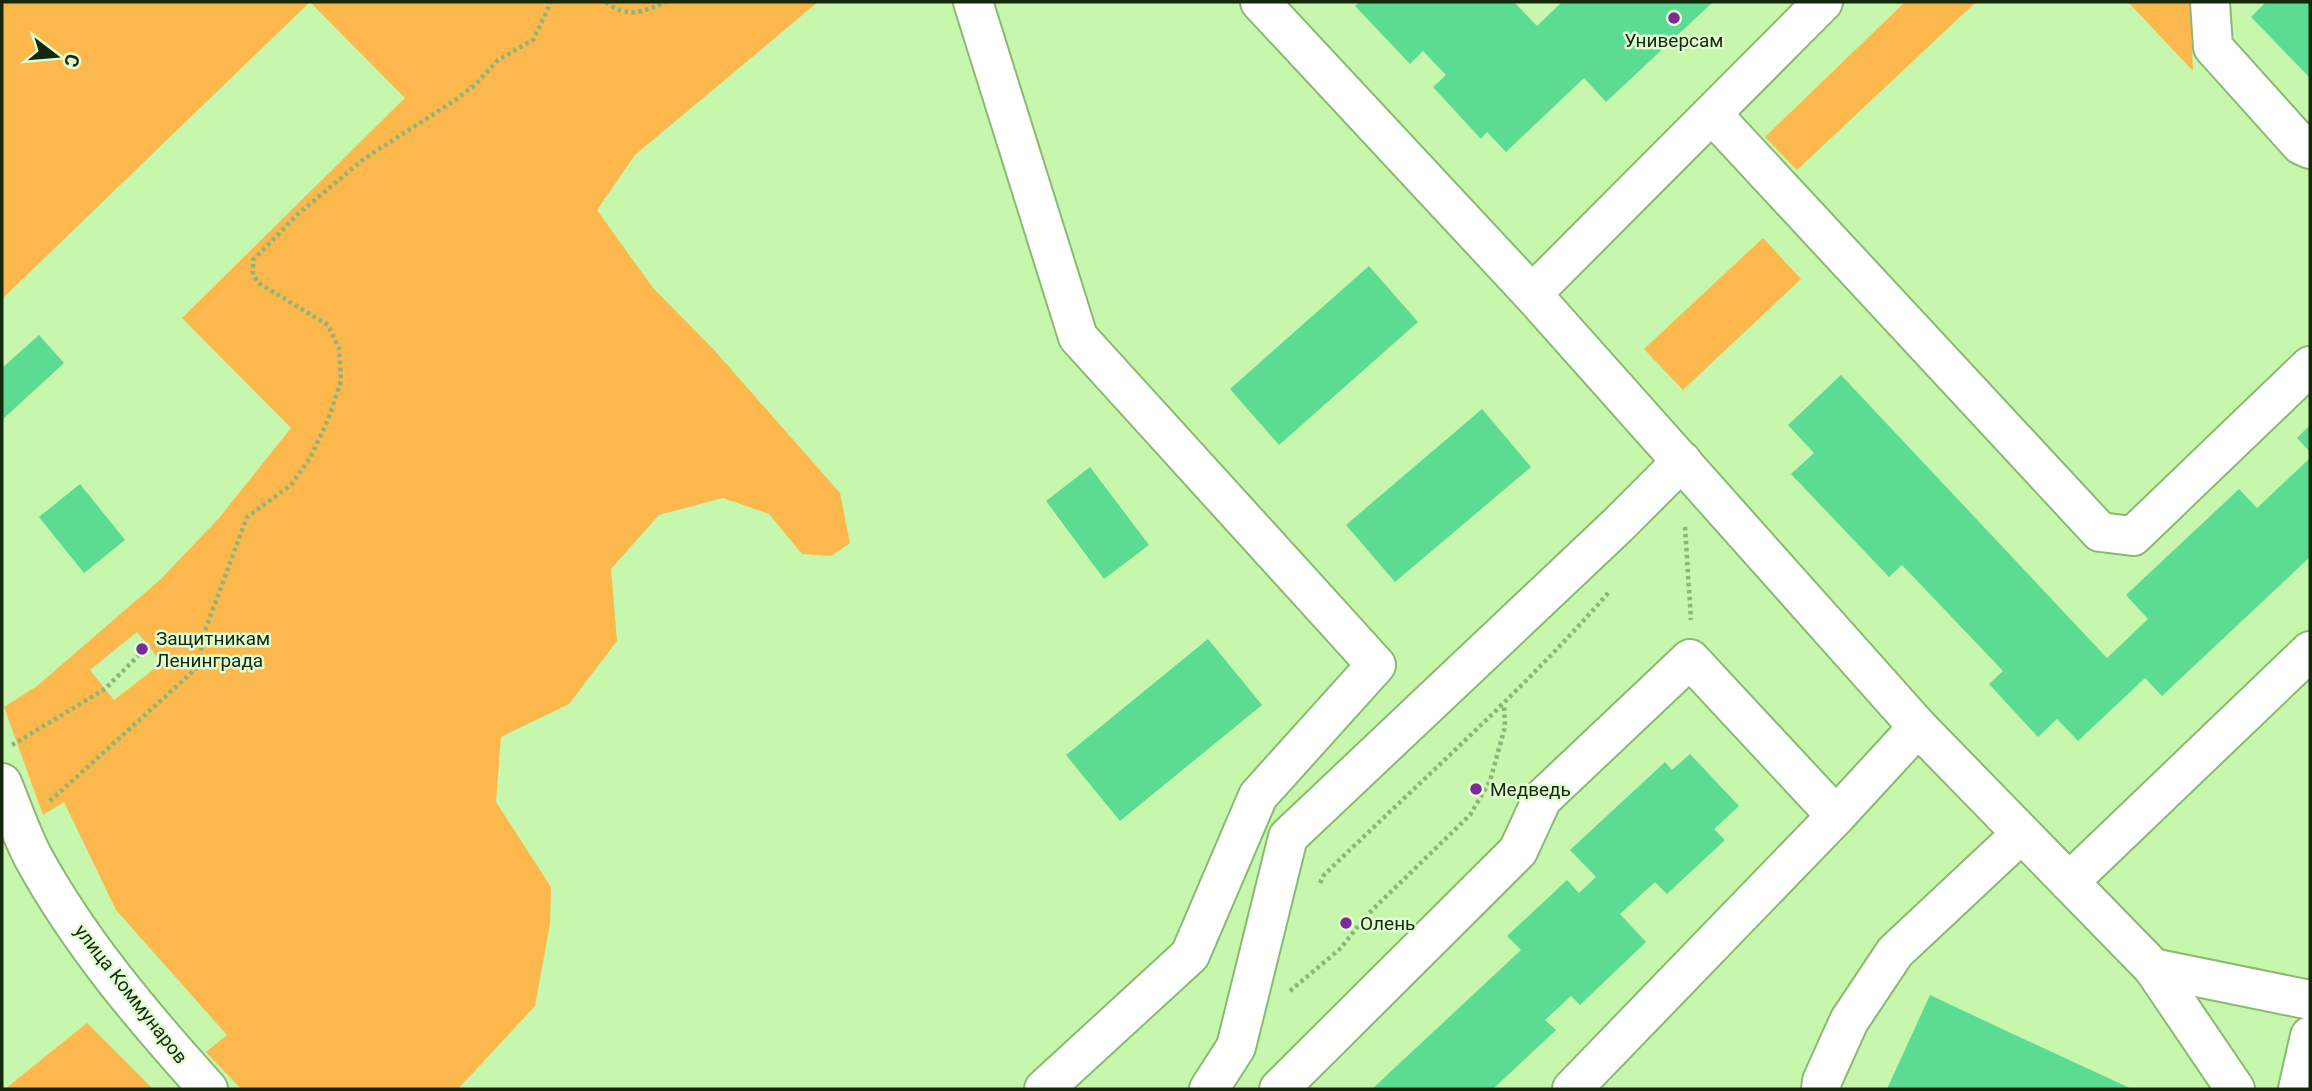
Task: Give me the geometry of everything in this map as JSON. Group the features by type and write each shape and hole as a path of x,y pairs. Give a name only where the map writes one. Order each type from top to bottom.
{"street":[{"path":"973,2 1078,337 1377,665 1258,796 1190,955 1044,1089"},
{"path":"1260,2 1532,294 1918,727 2153,968 2235,1089"},
{"path":"1532,294 1823,2"},
{"path":"2210,2 2213,47 2301,145 2310,149"},
{"path":"1712,114 2100,532 2133,536 2310,366"},
{"path":"1209,1089 1236,1047 1288,837 1618,525 1682,461"},
{"path":"2069,882 2310,651"},
{"path":"1279,1089 1518,851 1542,799 1690,659 1836,816"},
{"path":"1572,1089 1836,816 1918,727"},
{"name":"улица Коммунаров","path":"2,783 33,856 91,950 149,1024 208,1089"},
{"path":"1821,1089 1822,1081 1849,1021 1895,952 2021,834"},
{"path":"2153,968 2310,1000"},
{"path":"2298,1089 2310,1036"}],"path":[{"path":"23,834 55,796 200,665 202,639 247,517 291,485 310,458 328,420 341,381 339,348 327,325 260,284 253,275 253,260 298,214 365,158 454,101 476,84 498,60 533,40 551,2"},
{"path":"606,2 617,11 637,13 666,2"},
{"path":"1682,461 1691,617 1690,659"},
{"path":"1317,887 1324,875 1504,704 1568,638 1614,582"},
{"path":"2,751 105,689 140,654"},
{"path":"1285,996 1342,948 1366,916 1470,815 1490,781 1505,727 1504,704"}],"shaded area":[{"path":"2,2 310,2 2,299"},
{"path":"310,2 818,2 635,155 597,210 653,288 715,351 840,493 850,543 831,556 802,554 769,514 723,498 659,515 611,569 617,641 569,704 501,737 496,802 551,887 550,924 535,1006 458,1089 241,1089 206,1052 227,1035 116,910 64,802 43,815 4,707 37,686 161,579 219,518 291,428 182,318 405,98","holes":["137,632 162,663 114,700 90,670"]},
{"path":"1905,2 1976,2 1797,170 1765,137"},
{"path":"2128,2 2190,2 2193,71"},
{"path":"1763,238 1801,279 1683,390 1644,349"},
{"path":"87,1023 153,1089 5,1089"}],"building":[{"path":"1360,2 1514,2 1537,26 1562,2 1713,2 1606,102 1584,78 1506,152 1487,132 1481,139 1433,87 1446,75 1423,51 1410,64 1355,6"},
{"path":"2266,2 2310,2 2310,78 2251,17"},
{"path":"1369,266 1418,322 1279,445 1230,389"},
{"path":"39,335 64,363 2,420 2,368"},
{"path":"1841,375 2107,658 2148,619 2126,595 2239,489 2257,508 2310,458 2310,557 2162,696 2145,678 2078,741 2057,719 2038,737 1989,684 2003,671 1902,565 1889,577 1791,474 1814,453 1788,425"},
{"path":"1482,409 1531,467 1395,582 1346,525"},
{"path":"2310,425 2310,452 2297,438"},
{"path":"1090,467 1149,545 1104,579 1046,501"},
{"path":"80,484 125,540 84,573 39,517"},
{"path":"1208,639 1262,705 1120,821 1066,755"},
{"path":"1690,754 1739,806 1714,829 1725,840 1667,894 1655,882 1620,914 1646,942 1580,1005 1571,996 1545,1020 1556,1030 1493,1089 1372,1089 1521,950 1507,936 1567,880 1579,893 1596,877 1570,850 1665,762 1672,770"},
{"path":"1930,995 2015,1035 2132,1089 1887,1089"}],"place":[{"name":"Универсам","path":"1674,18"},
{"name":"Защитникам Ленинграда","path":"142,649"},
{"name":"Медведь","path":"1476,789"},
{"name":"Олень","path":"1346,923"}]}
